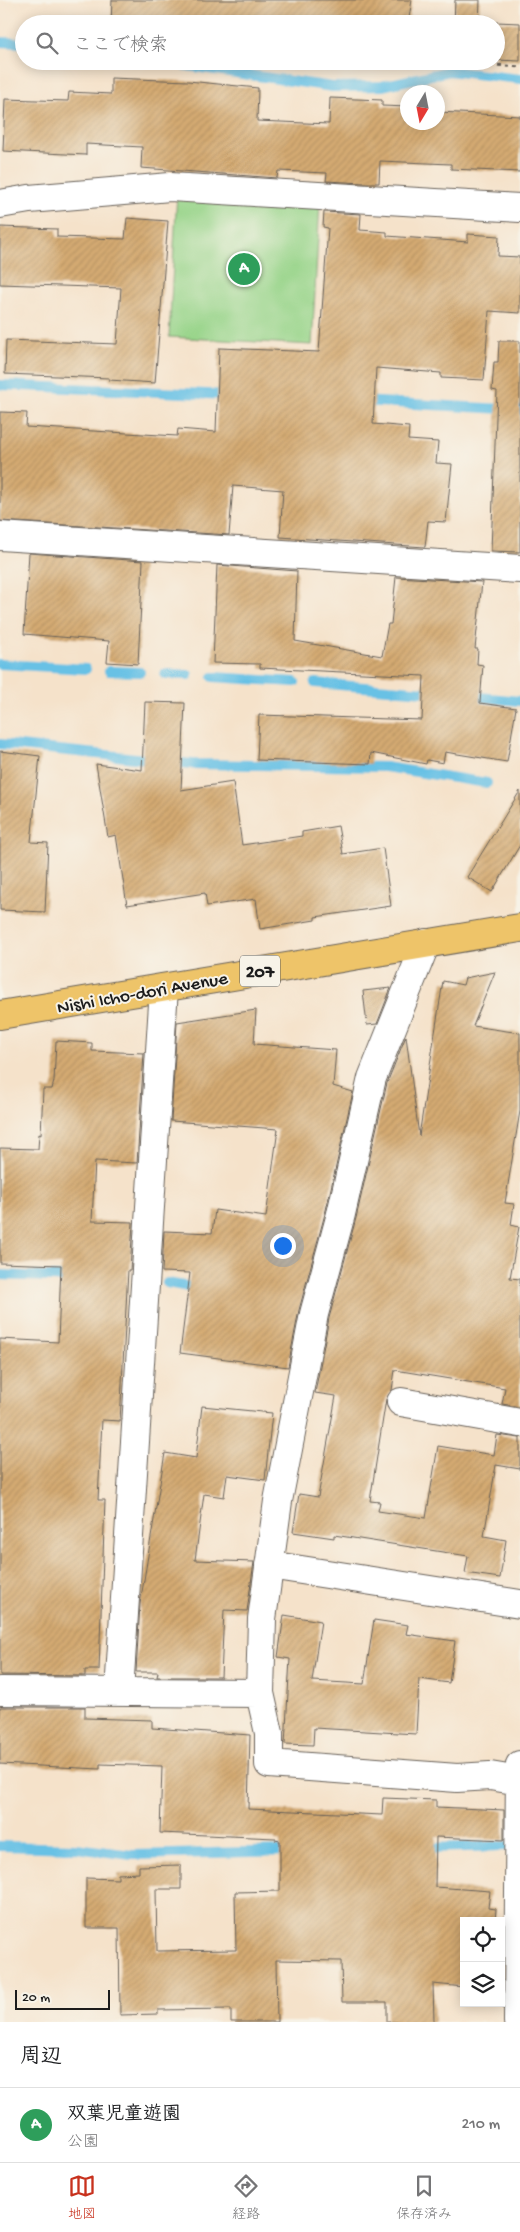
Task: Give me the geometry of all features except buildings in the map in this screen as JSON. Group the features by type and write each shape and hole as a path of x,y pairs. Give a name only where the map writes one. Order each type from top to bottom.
{"highway":[{"name":"Nishi Icho-dori Avenue","path":"0,1015 520,928"}],"street":[{"path":"0,204 29,199 170,187 520,208"},
{"path":"0,536 520,569"},
{"path":"426,943 372,1078 341,1214 314,1314 278,1500 262,1619 260,1693 269,1733 269,1764 458,1778 490,1776 520,1781"},
{"path":"119,1692 164,988"},
{"path":"401,1402 520,1423"},
{"path":"269,1566 520,1604"},
{"path":"0,1691 260,1693"},
{"path":"518,2022 520,1765"}],"path":[{"path":"505,66 520,67"}],"green space":[{"path":"177,193 320,202 312,345 169,337"}],"waterway":[{"path":"0,42 15,43"},
{"path":"216,70 333,87 382,86 449,71 520,79"},
{"path":"0,385 229,395"},
{"path":"361,401 520,410"},
{"path":"0,664 86,669"},
{"path":"109,671 140,672"},
{"path":"165,674 188,675"},
{"path":"213,677 295,682"},
{"path":"315,683 437,693"},
{"path":"469,696 520,701"},
{"path":"0,744 155,760"},
{"path":"169,762 385,767 487,783"},
{"path":"0,1275 73,1278"},
{"path":"167,1283 200,1289"},
{"path":"0,1846 76,1848 132,1855 294,1851"},
{"path":"423,1848 510,1846"}],"place":[{"name":"双葉児童遊園","path":"244,269"}]}
